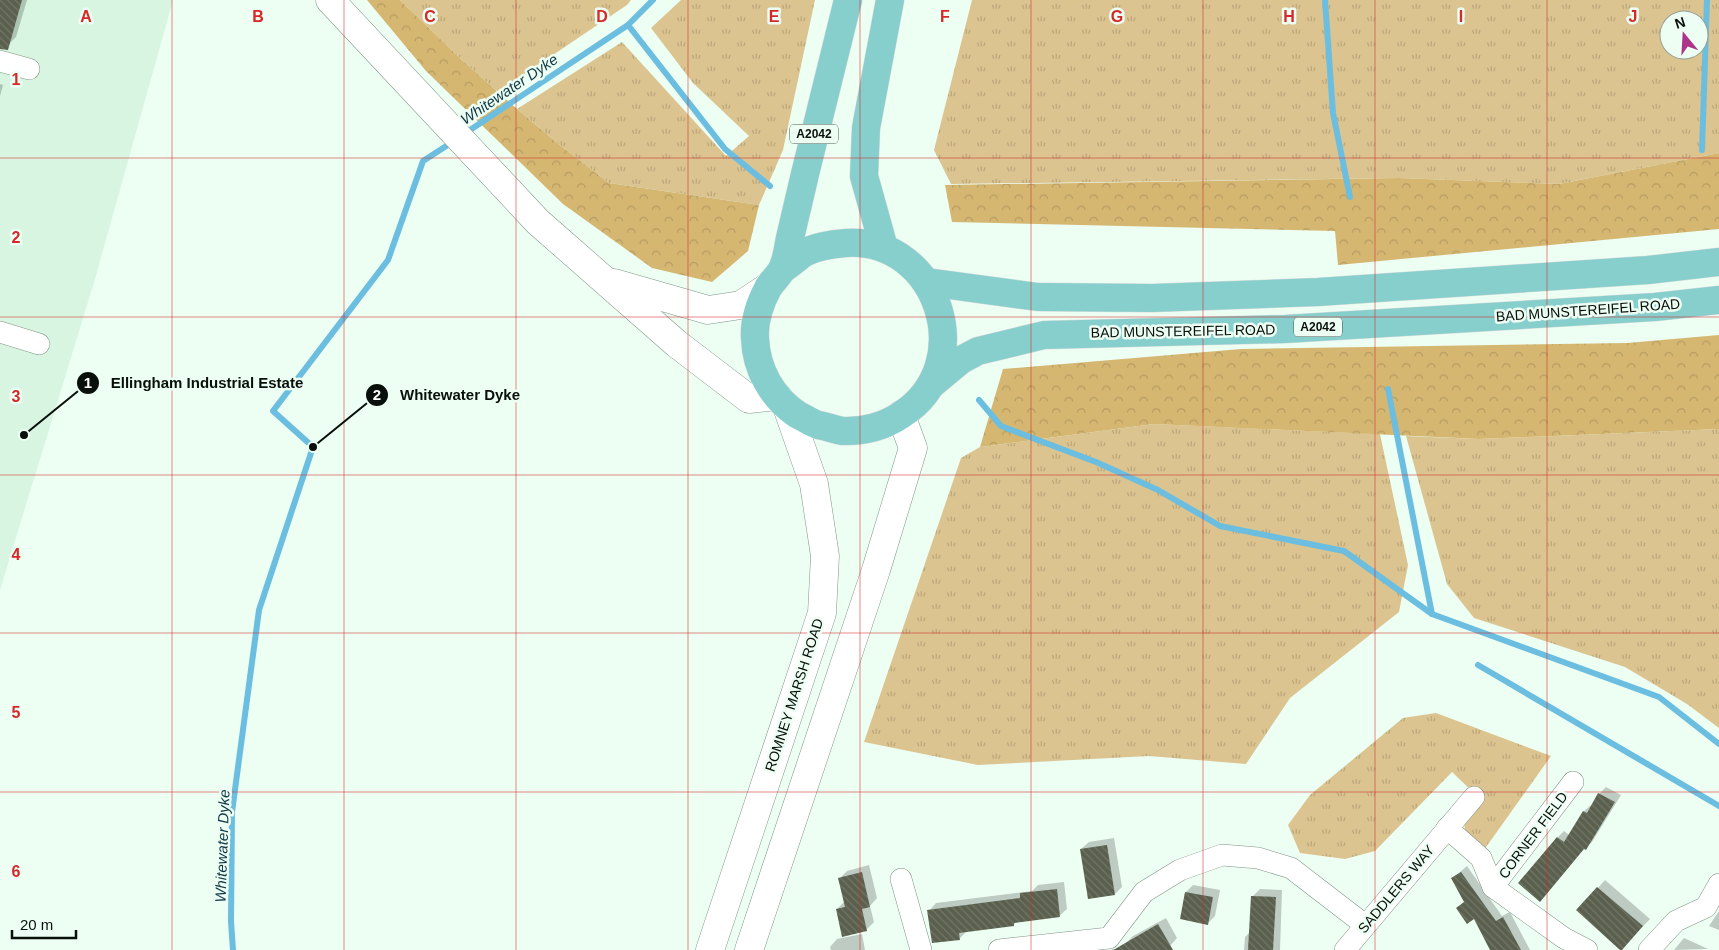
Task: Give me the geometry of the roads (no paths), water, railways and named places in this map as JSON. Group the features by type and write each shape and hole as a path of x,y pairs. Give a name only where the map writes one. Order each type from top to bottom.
{"main road":[{"name":"A2042","path":"776,278 848,0"},
{"path":"884,248 864,176 866,128 890,0"},
{"path":"858,242 884,248 908,262 927,282 939,306 944,333 941,360 930,386 917,402 901,415 873,428 843,431 813,423 782,402 769,387 758,363 755,337 758,311 776,278 805,253 830,244 858,242"},
{"path":"927,282 1038,297 1152,298 1318,292 1648,270 1719,262"},
{"name":"BAD MUNSTEREIFEL ROAD","path":"930,386 961,360 978,351 1044,335 1285,329 1655,307 1719,300"}],"street":[{"path":"330,0 538,222 677,344 749,399 782,402"},
{"path":"0,60 29,68"},
{"path":"605,281 708,310 741,305 776,278"},
{"path":"0,332 39,344"},
{"name":"ROMNEY MARSH ROAD","path":"710,950 822,613 825,556 814,484 782,402"},
{"path":"749,950 876,570 913,448 901,415"},
{"name":"CORNER FIELD","path":"1493,887 1573,782"},
{"name":"SADDLERS WAY","path":"1345,950 1474,797"},
{"name":"CORNER FIELD","path":"1447,828 1481,858 1493,887 1564,938 1587,950"},
{"path":"999,950 1112,944 1144,892 1180,870 1222,855 1258,858 1291,868 1365,925"},
{"path":"900,879 921,950"},
{"path":"1649,950 1676,921 1706,907 1719,884"}],"waterway":[{"name":"Whitewater Dyke","path":"464,134 628,25 653,0"},
{"path":"1325,0 1333,113 1350,197"},
{"path":"1702,150 1707,0"},
{"path":"628,25 725,149 770,186"},
{"name":"Whitewater Dyke","path":"233,950 231,922 232,812 259,610 313,447 273,411 388,260 423,161 454,141"},
{"path":"1388,389 1432,614"},
{"path":"979,400 1001,426 1096,462 1158,490 1220,526 1344,551 1432,614 1659,697 1719,744"},
{"path":"1478,665 1719,806"}],"place":[{"name":"Ellingham Industrial Estate","path":"24,435"},
{"name":"Whitewater Dyke","path":"313,447"}]}
